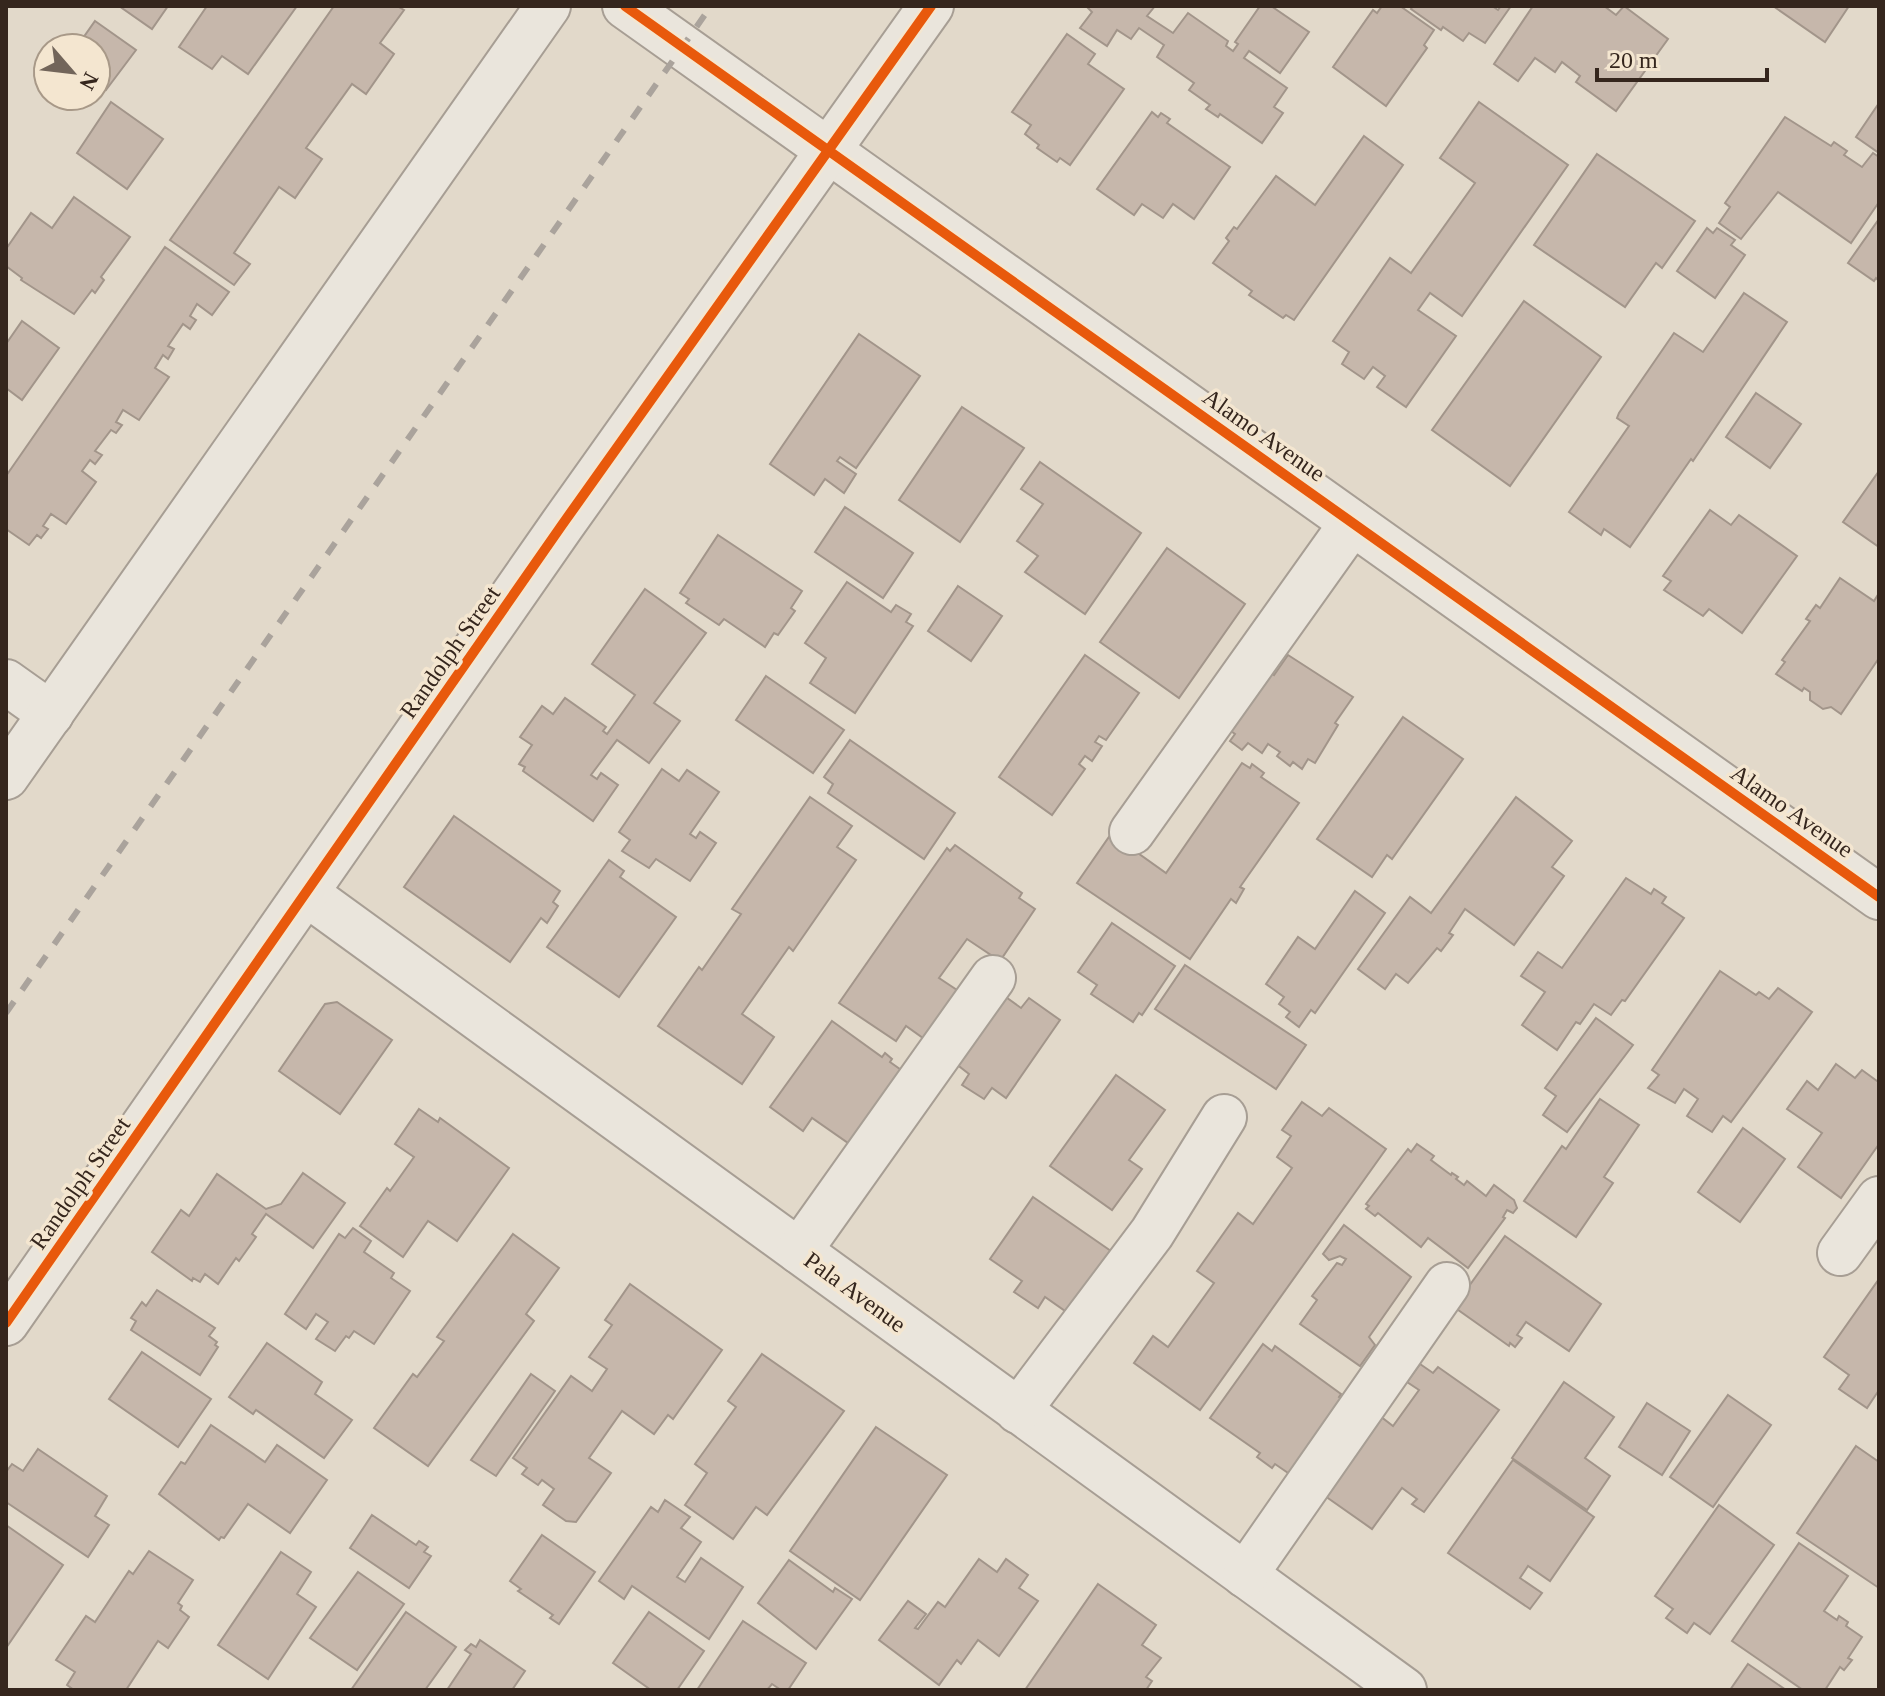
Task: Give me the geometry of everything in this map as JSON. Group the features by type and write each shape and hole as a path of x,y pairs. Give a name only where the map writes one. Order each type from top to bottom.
{"street":[{"path":"6,777 548,6"},
{"name":"Alamo Avenue","path":"625,6 1879,897"},
{"name":"Randolph Street","path":"6,1323 562,525 931,6"},
{"path":"1132,832 1352,523"},
{"path":"6,682 51,714"},
{"name":"Pala Avenue","path":"307,894 1404,1690"},
{"path":"799,1251 993,978"},
{"path":"1018,1411 1152,1233 1224,1117"},
{"path":"1840,1253 1879,1199"},
{"path":"1245,1575 1447,1285"}],"building":[{"path":"119,6 168,6 152,29"},
{"path":"207,6 297,6 248,74 222,56 212,69 179,47"},
{"path":"334,6 397,6 404,10 380,43 394,54 366,94 352,84 306,148 322,159 295,198 279,187 234,253 250,264 234,285 170,240"},
{"path":"1086,6 1155,6 1147,16 1173,33 1188,13 1228,41 1226,46 1233,51 1238,44 1235,42 1260,6 1271,6 1309,32 1280,73 1249,51 1244,58 1287,88 1274,107 1283,113 1262,143 1220,114 1218,117 1206,109 1210,105 1189,90 1194,83 1157,57 1164,45 1139,28 1131,39 1117,30 1107,46 1080,28 1092,12"},
{"path":"1382,6 1400,6 1434,30 1424,45 1427,48 1386,106 1333,67 1373,10 1377,13"},
{"path":"1413,6 1492,6 1498,10 1501,6 1511,6 1485,43 1469,33 1463,41 1443,27 1441,30 1411,9"},
{"path":"1533,6 1604,6 1616,15 1624,6 1668,39 1616,111 1576,82 1580,76 1562,62 1555,72 1535,58 1518,81 1494,64"},
{"path":"1773,6 1849,6 1825,42"},
{"path":"95,21 111,32 87,32"},
{"path":"112,33 136,50 112,82"},
{"path":"1067,34 1095,54 1088,64 1124,89 1070,165 1060,158 1057,162 1037,148 1039,145 1025,134 1031,125 1012,112"},
{"path":"1479,102 1568,165 1462,316 1430,293 1418,310 1456,336 1406,407 1377,387 1385,376 1373,367 1364,379 1342,364 1349,352 1333,341 1390,258 1411,273 1475,183 1440,158"},
{"path":"112,103 163,139 127,189 77,153 104,112 112,112"},
{"path":"1879,103 1879,153 1856,137"},
{"path":"1152,112 1158,117 1161,113 1170,119 1167,123 1230,167 1194,219 1173,204 1163,218 1142,204 1134,215 1097,189"},
{"path":"1785,117 1831,146 1834,142 1847,151 1844,155 1862,167 1873,153 1879,157 1879,202 1851,243 1778,192 1741,239 1719,223 1730,207 1725,203"},
{"path":"1364,136 1403,165 1294,320 1286,315 1283,318 1249,295 1252,291 1213,263 1229,241 1226,238 1234,227 1237,229 1276,176 1315,205"},
{"path":"1597,154 1695,221 1662,268 1656,263 1625,307 1534,245"},
{"path":"74,197 130,237 101,277 104,280 95,293 92,290 74,314 21,280 6,266 6,249 31,213 52,228"},
{"path":"1879,219 1879,281 1876,278 1874,281 1848,263"},
{"path":"1707,228 1713,233 1717,228 1735,240 1731,245 1745,255 1715,298 1677,271"},
{"path":"165,247 229,292 212,315 197,304 190,316 196,320 190,329 183,324 168,346 174,349 168,359 163,355 155,368 169,377 139,420 123,410 116,422 122,425 116,433 111,430 95,451 102,455 95,464 90,460 82,471 96,482 66,524 51,514 43,526 48,529 41,538 37,535 29,545 6,529 6,476"},
{"path":"1744,293 1787,322 1693,461 1691,459 1630,547 1604,529 1601,535 1569,512 1629,426 1617,418 1619,413 1674,333 1703,352"},
{"path":"1524,301 1601,357 1510,486 1432,430"},
{"path":"22,321 59,348 22,400 6,388 6,344"},
{"path":"859,334 920,376 856,468 840,457 837,461 856,474 844,493 825,479 814,495 770,464"},
{"path":"1756,393 1801,424 1770,468 1726,437"},
{"path":"962,407 1024,448 960,542 899,500"},
{"path":"1040,462 1141,533 1085,614 1025,572 1038,556 1017,541 1043,504 1021,489"},
{"path":"1879,471 1879,547 1843,522"},
{"path":"845,507 913,553 883,598 815,552"},
{"path":"1710,510 1731,525 1739,515 1797,556 1742,633 1709,609 1703,616 1664,590 1671,581 1663,576"},
{"path":"718,535 802,591 791,608 795,611 765,647 724,619 719,625 686,603 689,599 680,593"},
{"path":"1167,548 1245,604 1179,698 1100,642"},
{"path":"1840,578 1874,601 1879,593 1879,658 1841,714 1831,707 1823,709 1810,700 1810,692 1804,688 1802,691 1776,674 1785,662 1782,660 1810,621 1806,619 1816,605 1820,608"},
{"path":"847,582 891,612 896,605 911,614 906,622 913,626 855,713 810,683 826,658 805,643"},
{"path":"958,586 1002,616 971,661 928,631"},
{"path":"645,589 706,633 654,703 680,721 649,763 617,740 591,775 597,779 601,773 618,785 593,821 523,771 525,767 519,764 532,745 520,737 542,706 553,714 565,698 606,727 603,731 607,734 635,695 592,664"},
{"path":"1085,655 1139,693 1106,740 1099,736 1095,742 1102,746 1092,761 1085,756 1079,764 1085,769 1052,815 999,777"},
{"path":"1288,655 1353,697 1335,723 1338,725 1315,763 1308,759 1302,769 1293,762 1290,766 1277,756 1280,752 1268,744 1262,753 1248,743 1242,750 1230,741 1235,734 1224,726 1264,668 1274,675"},
{"path":"766,676 844,730 813,773 736,720"},
{"path":"1403,717 1463,759 1392,859 1387,855 1372,877 1317,839"},
{"path":"850,740 955,813 924,859 828,793 833,784 824,777"},
{"path":"1242,763 1250,768 1252,764 1264,773 1261,777 1299,803 1240,887 1244,889 1236,903 1231,899 1190,959 1077,883 1111,834 1166,873"},
{"path":"662,769 679,781 687,770 719,792 690,834 696,838 700,832 716,843 690,881 656,859 649,868 622,851 630,840 619,832"},
{"path":"810,797 852,826 837,847 856,860 793,951 789,947 742,1014 774,1037 742,1084 658,1026 741,914 732,909"},
{"path":"1516,797 1572,841 1552,867 1564,876 1514,945 1465,909 1449,933 1453,935 1441,951 1437,948 1408,983 1396,974 1385,989 1358,969 1410,897 1431,913"},
{"path":"454,816 560,891 553,902 558,906 547,923 541,918 510,962 404,887"},
{"path":"955,845 1022,893 1019,898 1035,909 1000,961 967,939 939,978 963,994 930,1043 906,1026 896,1041 839,1003 947,848 950,851"},
{"path":"609,860 624,871 620,877 676,917 619,997 547,947"},
{"path":"1626,878 1651,894 1654,889 1666,897 1662,903 1684,918 1625,1001 1622,1000 1611,1015 1594,1004 1580,1024 1576,1022 1557,1050 1522,1025 1545,992 1521,976 1538,952 1562,968"},
{"path":"1355,891 1385,913 1315,1013 1311,1010 1299,1027 1286,1017 1290,1012 1279,1004 1284,997 1266,984 1298,937 1315,949"},
{"path":"1112,923 1175,966 1142,1015 1139,1013 1133,1022 1091,994 1097,985 1078,972"},
{"path":"1185,965 1306,1045 1276,1089 1155,1009"},
{"path":"1720,971 1756,995 1759,992 1769,999 1778,988 1812,1012 1731,1122 1723,1116 1712,1132 1687,1116 1698,1099 1684,1089 1675,1103 1648,1088 1659,1075 1652,1070"},
{"path":"1003,995 1021,1008 1029,998 1060,1020 1006,1098 992,1088 984,1099 962,1085 969,1074 955,1063"},
{"path":"337,1002 392,1040 340,1114 279,1071 325,1004"},
{"path":"1596,1018 1633,1045 1567,1132 1543,1115 1556,1096 1545,1088"},
{"path":"832,1021 882,1057 885,1053 892,1059 890,1062 904,1072 851,1145 812,1118 803,1131 770,1107"},
{"path":"1836,1064 1855,1078 1862,1070 1877,1081 1879,1079 1879,1144 1841,1198 1798,1167 1822,1133 1787,1109 1807,1081 1818,1090"},
{"path":"1116,1075 1165,1110 1129,1160 1142,1169 1112,1210 1050,1166"},
{"path":"1600,1099 1639,1125 1604,1177 1613,1183 1576,1237 1524,1201 1562,1146 1566,1149"},
{"path":"1302,1102 1322,1116 1329,1108 1386,1149 1200,1410 1134,1363 1153,1336 1168,1347 1214,1283 1197,1271 1238,1213 1253,1224 1292,1168 1277,1157 1291,1136 1282,1130"},
{"path":"419,1109 438,1122 440,1118 509,1168 457,1241 428,1221 403,1257 360,1226 414,1157 395,1144"},
{"path":"1743,1128 1785,1159 1740,1222 1698,1192"},
{"path":"1417,1144 1434,1156 1431,1160 1458,1177 1456,1179 1464,1185 1467,1181 1486,1196 1494,1185 1514,1200 1517,1208 1513,1213 1507,1210 1505,1218 1468,1268 1428,1238 1421,1247 1378,1213 1375,1216 1366,1209 1369,1206 1366,1204 1408,1149 1411,1152"},
{"path":"303,1173 345,1203 313,1248 266,1214 252,1234 256,1237 218,1284 205,1274 200,1282 193,1278 192,1281 152,1252 181,1210 189,1216 217,1174 266,1209 281,1204"},
{"path":"1033,1197 1121,1258 1078,1320 1045,1297 1038,1308 1014,1292 1022,1281 990,1259"},
{"path":"1344,1225 1411,1277 1369,1337 1375,1345 1360,1366 1300,1324 1317,1300 1312,1296 1337,1263 1342,1265 1346,1259 1340,1256 1329,1260 1323,1254"},
{"path":"353,1228 371,1241 364,1252 394,1273 391,1278 410,1291 374,1344 354,1331 335,1351 316,1339 328,1322 316,1314 306,1329 285,1314 339,1234 345,1238"},
{"path":"513,1234 559,1268 526,1314 534,1321 428,1466 374,1428 413,1374 417,1377 444,1341 437,1337"},
{"path":"1505,1236 1601,1304 1569,1351 1526,1322 1517,1335 1522,1338 1515,1347 1510,1343 1509,1346 1454,1307"},
{"path":"1879,1279 1879,1390 1867,1408 1839,1389 1849,1375 1824,1357"},
{"path":"630,1284 722,1350 673,1419 668,1415 654,1434 622,1411 589,1458 611,1473 576,1522 566,1521 543,1505 554,1489 542,1480 538,1485 522,1474 527,1468 513,1458 571,1376 592,1391 607,1369 589,1357 612,1325 605,1320"},
{"path":"157,1290 215,1328 209,1336 218,1347 200,1375 131,1330 136,1321 131,1318 142,1302 146,1306"},
{"path":"267,1343 322,1382 315,1394 352,1420 324,1458 256,1410 253,1414 229,1397"},
{"path":"1263,1344 1272,1351 1275,1346 1341,1394 1339,1397 1349,1404 1297,1479 1275,1464 1272,1468 1257,1457 1260,1453 1210,1418"},
{"path":"142,1352 211,1399 178,1447 109,1399"},
{"path":"762,1354 844,1411 767,1515 756,1507 733,1539 685,1505 707,1473 695,1464 736,1407 728,1401"},
{"path":"1420,1364 1433,1373 1438,1367 1499,1410 1424,1512 1412,1504 1417,1499 1402,1488 1372,1529 1325,1496 1376,1413 1393,1426 1419,1390 1407,1382"},
{"path":"531,1374 555,1391 496,1476 471,1460"},
{"path":"1564,1382 1614,1417 1585,1458 1610,1476 1587,1510 1512,1458"},
{"path":"1728,1395 1771,1425 1713,1507 1670,1477"},
{"path":"1647,1403 1690,1431 1662,1475 1619,1447"},
{"path":"211,1425 265,1462 277,1445 327,1480 290,1533 248,1504 224,1538 219,1540 159,1494 181,1462 185,1464"},
{"path":"876,1427 947,1475 860,1600 790,1551"},
{"path":"1856,1446 1879,1462 1879,1588 1797,1533"},
{"path":"38,1449 107,1496 95,1516 109,1525 88,1557 6,1502 6,1472 12,1464 23,1471"},
{"path":"1513,1460 1594,1517 1550,1581 1528,1566 1520,1578 1542,1593 1530,1609 1448,1553"},
{"path":"665,1500 690,1517 681,1528 701,1542 677,1577 685,1582 701,1558 743,1587 709,1639 632,1586 624,1599 599,1581 651,1507 658,1512"},
{"path":"1719,1505 1774,1545 1710,1634 1694,1623 1687,1633 1666,1618 1673,1609 1655,1596"},
{"path":"372,1515 416,1545 419,1541 428,1547 424,1552 431,1556 409,1588 350,1548"},
{"path":"6,1525 63,1565 6,1648"},
{"path":"542,1535 595,1572 559,1624 550,1618 553,1615 518,1591 521,1589 510,1581"},
{"path":"1799,1543 1848,1576 1824,1611 1837,1620 1839,1616 1848,1622 1846,1626 1862,1637 1848,1658 1852,1660 1844,1670 1840,1667 1825,1690 1803,1690 1732,1641"},
{"path":"149,1551 193,1580 178,1603 182,1606 180,1610 189,1617 168,1648 158,1641 126,1690 74,1690 67,1685 75,1672 56,1660 86,1616 95,1622 129,1571 133,1574"},
{"path":"281,1552 311,1572 297,1594 316,1607 268,1679 218,1645"},
{"path":"979,1559 997,1572 1006,1559 1028,1575 1019,1588 1038,1601 999,1656 978,1640 961,1664 957,1660 939,1685 879,1640 908,1601 926,1614 915,1628 918,1629 938,1602 945,1607"},
{"path":"789,1560 833,1592 835,1588 852,1599 816,1649 758,1603"},
{"path":"358,1572 404,1604 357,1670 310,1638"},
{"path":"1098,1584 1156,1625 1142,1645 1161,1658 1146,1677 1152,1681 1146,1690 1025,1690"},
{"path":"406,1612 456,1647 425,1690 351,1690"},
{"path":"649,1612 704,1651 677,1690 651,1690 613,1663"},
{"path":"743,1621 806,1663 788,1690 781,1690 772,1684 767,1690 697,1690"},
{"path":"480,1640 525,1671 512,1690 447,1690 471,1654 465,1650 471,1644 476,1647"},
{"path":"1748,1664 1786,1690 1730,1690"}],"railway":[{"path":"6,1013 711,6"}],"cycle path":[{"path":"625,6 1879,897"},
{"path":"6,1323 562,525 931,6"}]}
